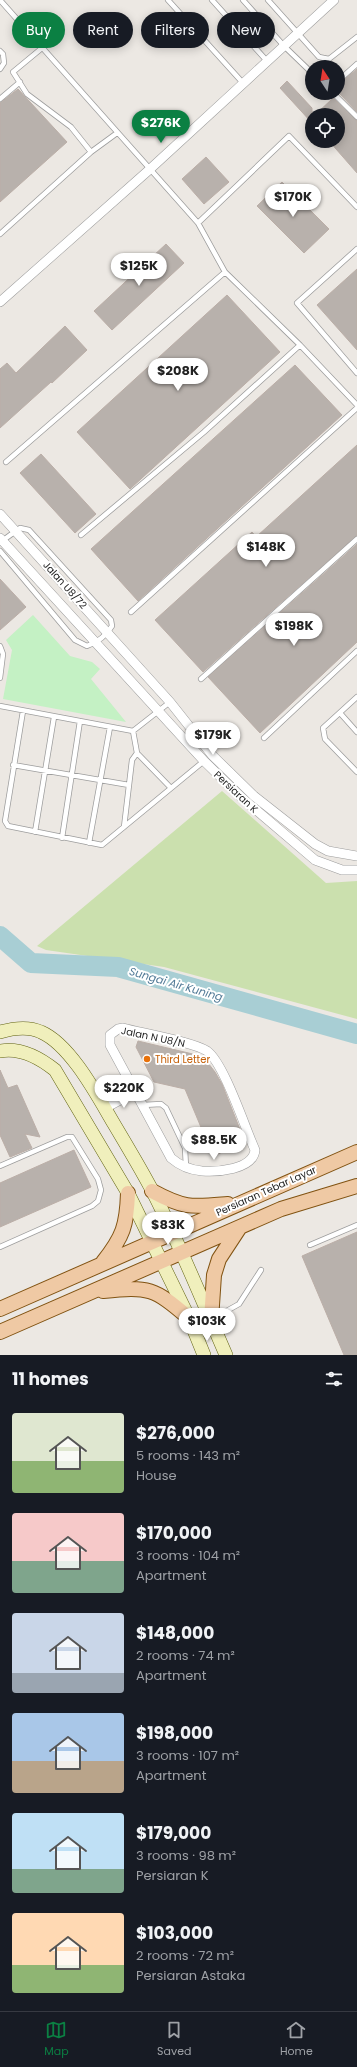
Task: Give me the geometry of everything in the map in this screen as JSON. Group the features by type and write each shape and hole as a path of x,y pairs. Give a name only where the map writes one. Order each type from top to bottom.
{"main road":[{"name":"Persiaran Tebar Layar","path":"0,1308 357,1152"},
{"path":"0,1332 281,1209 357,1186"},
{"path":"152,1191 176,1203 193,1207 239,1203"},
{"path":"101,1264 117,1245 124,1228 127,1216 128,1193"},
{"path":"211,1320 214,1274 219,1260 240,1227"},
{"path":"90,1292 128,1288 154,1291 189,1318"}],"street":[{"path":"0,302 149,170 334,0"},
{"name":"Jalan U8/72","path":"0,514 129,656"},
{"name":"Jalan U8/72","path":"1,541 117,666"},
{"name":"Persiaran K","path":"129,656 170,702 212,755 254,796 315,844 328,851 357,856"},
{"name":"Persiaran K","path":"117,666 204,762 267,820 315,860 335,868 357,870"},
{"path":"0,1032 14,1028 28,1028 42,1032 72,1059 90,1082 152,1191 173,1232 226,1355"},
{"name":"Jalan N U8/N","path":"124,1028 200,1048 212,1055 216,1060 254,1150 254,1155 241,1165 229,1169 200,1171 186,1167 175,1162 166,1152 142,1105 110,1045 110,1035 118,1029 124,1028"},
{"path":"0,1051 28,1053 42,1060 55,1070 128,1193 189,1318 204,1355"},
{"path":"105,1108 135,1092"}],"lane":[{"path":"0,0 12,14"},
{"path":"169,0 243,83"},
{"path":"212,0 267,61"},
{"path":"243,0 284,46 305,66"},
{"path":"268,0 318,57 329,59 357,37"},
{"path":"91,152 71,127 27,94 13,72 42,48 149,170 198,223 225,272 300,345 357,405"},
{"path":"0,51 3,54 4,62 0,69"},
{"path":"345,75 357,64"},
{"path":"0,99 20,82"},
{"path":"340,100 357,117"},
{"path":"0,234 91,152 117,133"},
{"path":"198,223 289,136 357,207"},
{"path":"357,249 298,303 357,373"},
{"path":"6,462 225,272"},
{"path":"81,535 204,432 300,345"},
{"path":"131,612 357,408"},
{"path":"1,541 15,530"},
{"path":"200,679 357,539"},
{"path":"0,551 75,640 83,645 96,643 108,633"},
{"path":"0,646 3,654 0,678"},
{"path":"264,738 357,651"},
{"path":"357,697 323,728 326,740 357,772"},
{"path":"0,706 133,731 170,702"},
{"path":"23,710 13,765 5,824 35,832 102,845 170,787 212,755"},
{"path":"340,713 357,732"},
{"path":"35,832 54,716"},
{"path":"62,838 80,721"},
{"path":"89,843 110,727"},
{"path":"133,731 137,753 170,787"},
{"path":"124,827 132,760 137,753"},
{"path":"13,765 129,785"},
{"path":"142,1105 161,1104 166,1108 185,1148 186,1167"},
{"path":"0,1166 67,1137 72,1137 98,1179 101,1190 98,1201 92,1206 0,1247"},
{"path":"310,1245 357,1225"},
{"path":"211,1320 239,1304 261,1270"}],"green space":[{"path":"33,615 70,656 92,662 100,669 91,679 126,722 3,699 12,650 6,640"},
{"path":"222,791 326,883 357,881 357,1019 164,967 46,950 37,946"}],"building":[{"path":"357,69 357,112 345,99 345,79"},
{"path":"287,81 312,108 305,108 305,115 280,88"},
{"path":"18,89 67,142 0,202 0,103"},
{"path":"331,100 335,100 343,108 322,108"},
{"path":"345,110 357,121 357,173 335,148 345,148"},
{"path":"206,157 229,182 204,204 182,179"},
{"path":"282,182 329,229 304,253 257,206"},
{"path":"166,244 184,263 112,330 94,311"},
{"path":"357,269 357,350 317,305"},
{"path":"227,295 280,352 130,489 77,432"},
{"path":"65,326 87,350 52,383 51,382 0,428 0,369 7,363 16,373"},
{"path":"295,365 342,415 138,601 91,549"},
{"path":"357,445 357,535 203,672 155,620 252,532 256,537"},
{"path":"41,454 96,514 75,533 20,473"},
{"path":"357,544 357,642 260,733 208,677"},
{"path":"0,579 26,607 0,630"},
{"path":"138,1041 197,1055 208,1063 222,1084 245,1142 213,1156 185,1089 154,1082 136,1047"},
{"path":"0,1070 8,1088 17,1085 40,1137 25,1134 32,1148 10,1157 0,1135"},
{"path":"74,1150 91,1187 0,1227 0,1183"},
{"path":"357,1232 357,1355 344,1355 302,1256"}],"waterway":[{"name":"Sungai Air Kuning","path":"0,936 31,963 118,967 357,1034"}],"place":[{"name":"Third Letter","path":"147,1059"}]}
